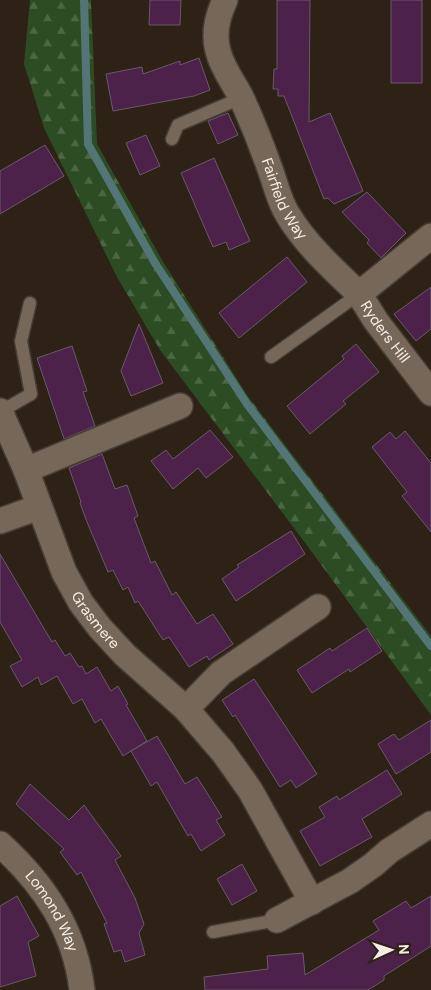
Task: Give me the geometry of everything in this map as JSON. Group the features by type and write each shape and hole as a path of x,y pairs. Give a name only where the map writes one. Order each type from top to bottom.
{"street":[{"name":"Fairfield Way","path":"225,0 219,11 216,25 215,38 218,53 241,98 265,156 278,196 288,216 305,239 359,294"},
{"path":"359,294 431,236"},
{"name":"Ryders Hill","path":"359,294 376,322 431,392"},
{"path":"26,470 180,406"},
{"name":"Grasmere","path":"0,412 26,470 64,572 81,603 124,655 186,709 223,752 250,790 312,902"},
{"path":"0,521 39,506"},
{"path":"186,709 221,673 318,607"},
{"path":"277,920 350,882 389,851 431,824"},
{"name":"Lomond Way","path":"0,844 30,873 56,910 74,952 82,990"}],"lane":[{"path":"172,139 178,125 241,98"},
{"path":"271,356 359,294"},
{"path":"0,412 31,394 21,341 30,303"},
{"path":"213,932 277,920"}],"green space":[{"path":"30,0 91,0 97,144 162,260 247,395 431,636 431,715 306,544 160,350 117,277 44,128 24,64"}],"building":[{"path":"150,0 181,0 180,25 149,25"},
{"path":"277,0 310,0 309,122 330,113 363,191 334,204 328,198 324,199 284,96 278,96 278,89 273,89 274,69 277,69"},
{"path":"391,0 422,0 422,83 391,83"},
{"path":"199,58 210,90 194,96 113,111 106,74 142,67 143,74 180,61 180,65"},
{"path":"228,113 238,135 218,144 208,121"},
{"path":"146,135 160,166 140,175 126,143"},
{"path":"45,145 64,176 0,214 0,171"},
{"path":"214,158 250,241 229,250 226,242 213,247 181,173"},
{"path":"367,192 406,233 381,258 367,243 369,240 342,212"},
{"path":"287,257 307,282 239,338 219,313"},
{"path":"431,287 431,329 416,341 394,314"},
{"path":"139,324 163,383 131,396 121,371"},
{"path":"356,344 379,372 343,401 346,404 310,434 287,406 344,359 342,356"},
{"path":"72,346 87,391 83,392 95,426 64,439 37,358"},
{"path":"210,430 233,457 206,478 198,468 173,489 151,461 166,450 173,459"},
{"path":"405,431 431,463 431,532 402,496 407,492 372,447 390,432 396,439"},
{"path":"102,454 115,489 127,485 138,516 134,518 151,563 155,561 172,595 176,592 197,624 213,614 233,644 209,660 207,656 189,667 169,637 163,640 138,601 135,603 128,587 123,590 113,570 108,572 87,522 69,468"},
{"path":"291,531 305,554 236,601 222,579 239,567 237,565"},
{"path":"0,554 52,642 55,640 65,656 70,653 79,667 82,666 86,674 97,667 111,691 118,686 128,704 126,705 147,741 123,756 101,719 95,723 82,699 73,704 57,676 41,685 38,677 22,687 10,666 22,660 0,622"},
{"path":"367,628 382,651 350,672 349,669 312,693 297,670 330,648 332,651"},
{"path":"254,679 317,774 296,788 291,780 280,787 235,715 233,717 222,700"},
{"path":"431,720 431,752 396,774 378,744 394,734 399,740"},
{"path":"157,736 185,784 197,777 222,817 216,820 225,835 201,851 191,834 188,836 157,782 151,786 131,751"},
{"path":"387,770 402,794 362,819 372,837 320,866 300,831 325,817 319,807 337,796 339,800"},
{"path":"30,784 69,820 84,805 121,856 115,860 135,898 144,924 139,933 145,955 125,962 121,950 114,952 104,924 107,923 81,872 77,875 60,852 64,849 16,804"},
{"path":"242,864 257,891 232,905 217,879"},
{"path":"17,896 39,936 28,942 36,976 0,987 0,906"},
{"path":"431,896 431,946 384,976 384,980 368,990 205,990 204,977 268,969 267,956 303,953 305,975 379,930 373,921 406,901 411,908"}],"waterway":[{"path":"84,0 88,144 155,263 247,404 431,646"}]}
